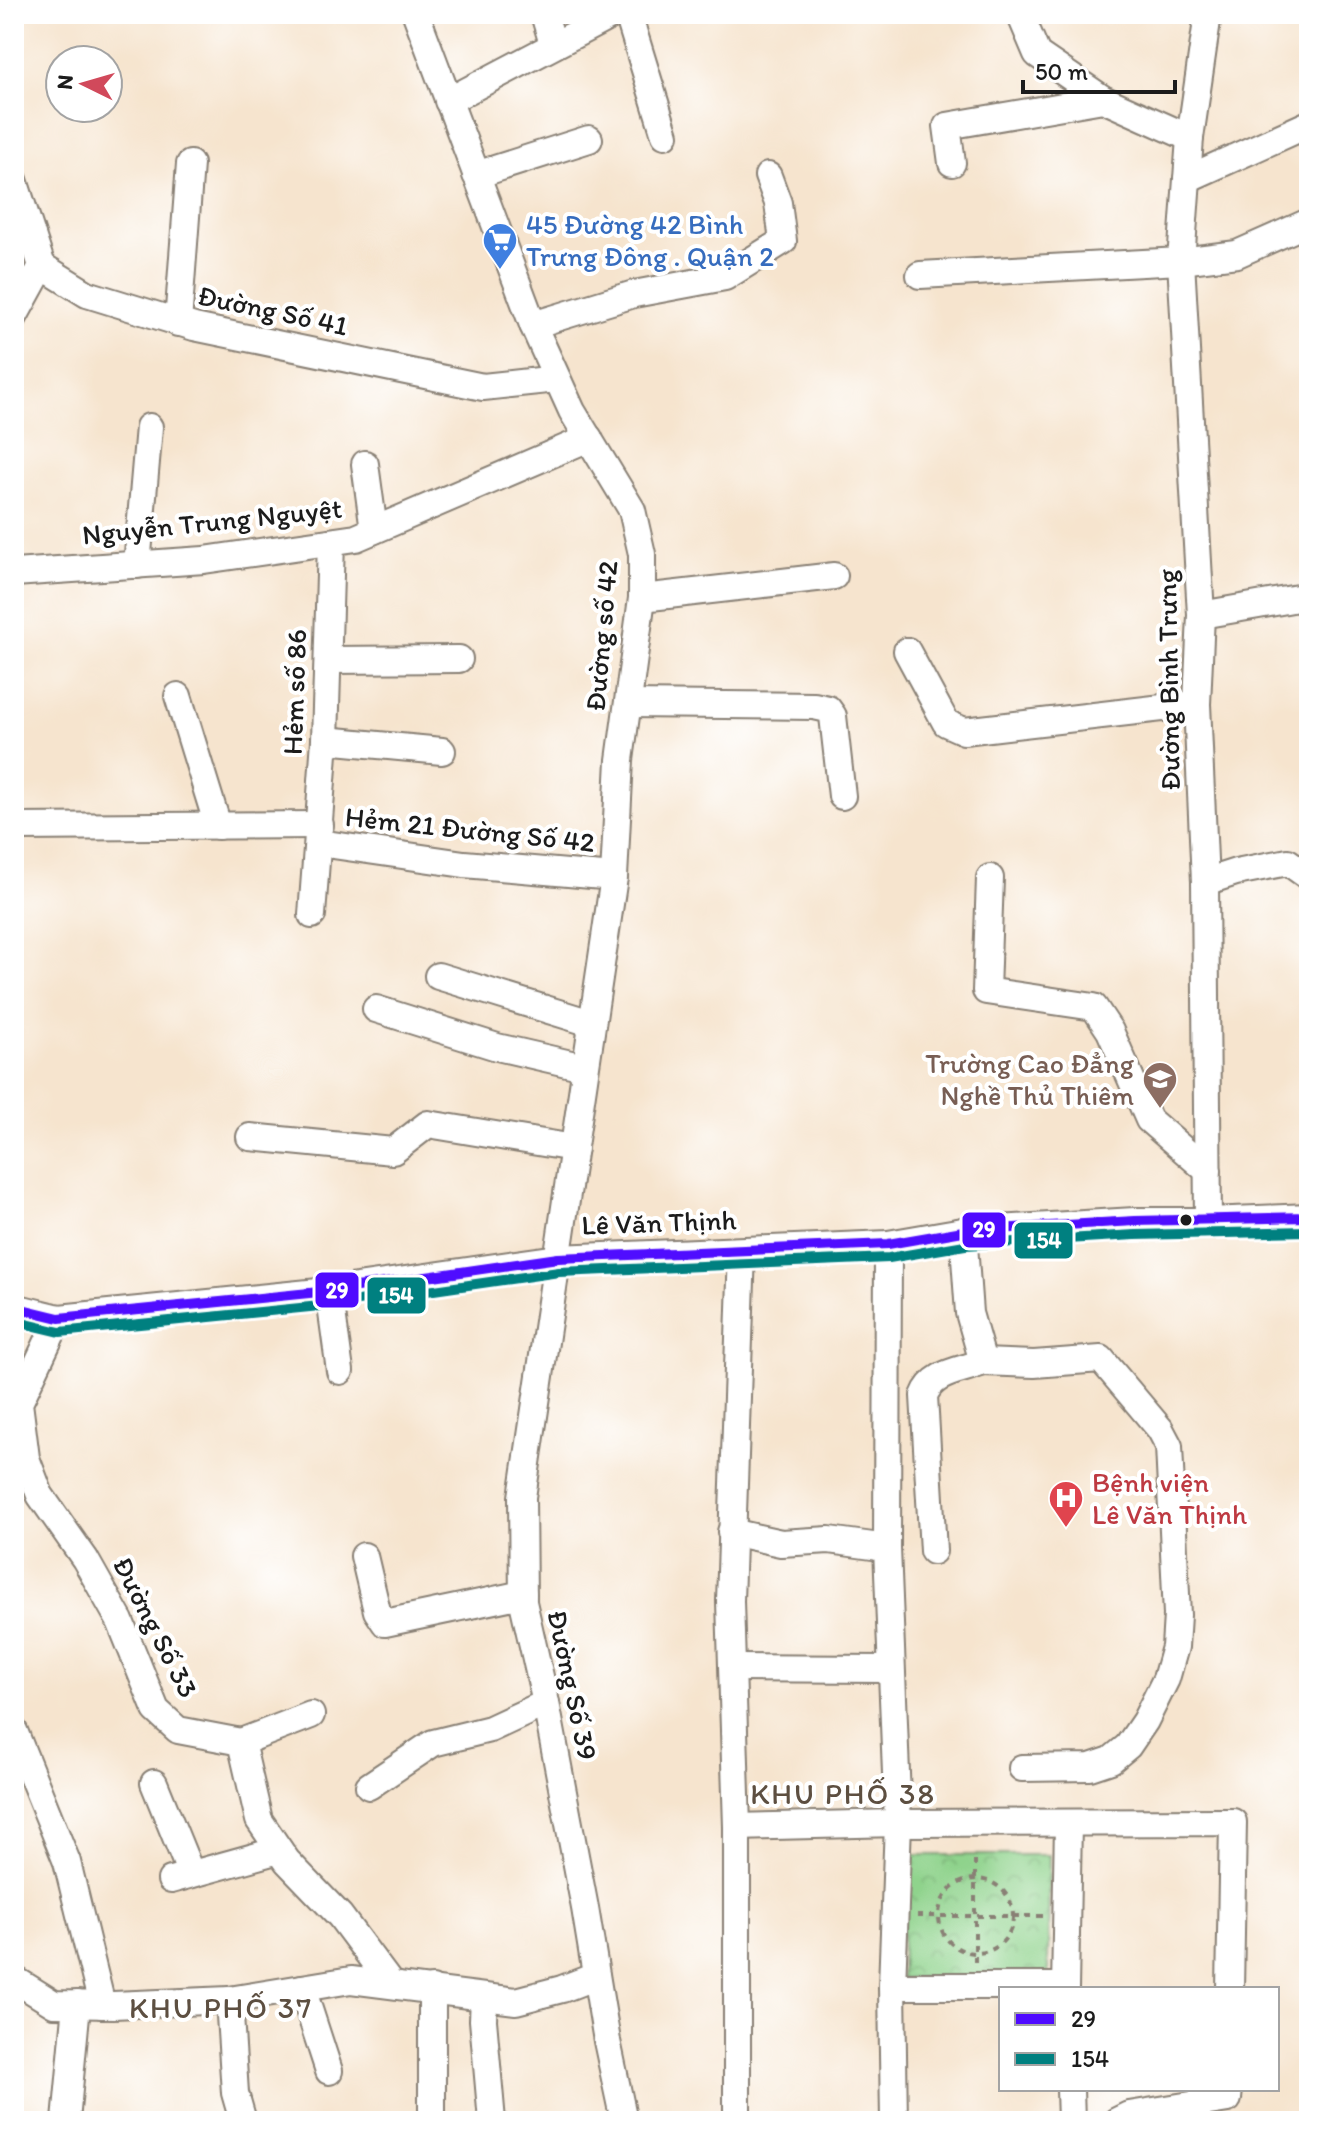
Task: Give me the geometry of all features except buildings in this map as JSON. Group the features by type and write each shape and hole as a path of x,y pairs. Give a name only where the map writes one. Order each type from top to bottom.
{"street":[{"name":"Đường số 42","path":"416,14 533,325 572,411 632,510 642,554 642,598 620,760 614,877 558,1258"},
{"path":"544,14 553,44"},
{"path":"448,101 614,14"},
{"path":"628,14 665,135"},
{"path":"1020,14 1037,54 1103,99 1190,138"},
{"name":"Đường Bình Trưng","path":"1208,14 1190,138 1181,261 1201,615 1197,704 1205,882 1208,1221"},
{"path":"952,163 947,126 1103,99"},
{"path":"1187,179 1309,124"},
{"path":"476,175 589,139"},
{"path":"178,323 190,164"},
{"path":"533,325 634,294 725,277 783,241 778,203 768,176"},
{"path":"14,180 42,266 14,317"},
{"path":"920,275 1181,261 1237,254 1309,222"},
{"name":"Đường Số 41","path":"42,266 87,294 178,323 483,387 557,379"},
{"path":"137,565 149,427"},
{"name":"Nguyễn Trung Nguyệt","path":"14,573 204,560 356,538 589,438"},
{"path":"365,464 374,530"},
{"name":"Hẻm số 86","path":"312,915 325,740 331,542"},
{"path":"642,598 834,576"},
{"path":"1201,615 1309,596"},
{"path":"907,651 946,723 964,731 1197,704"},
{"path":"328,660 459,659"},
{"path":"178,696 218,826"},
{"path":"628,704 814,706 828,709 833,716 842,796"},
{"path":"325,740 442,751"},
{"name":"Hẻm 21 Đường Số 42","path":"14,827 218,826 319,834 464,864 614,877"},
{"path":"1205,882 1236,872 1288,862 1309,877"},
{"path":"990,878 986,991 1094,1007 1110,1031 1149,1120 1208,1171"},
{"path":"438,976 591,1023"},
{"path":"376,1009 497,1047 584,1067"},
{"path":"250,1137 393,1151 428,1124 574,1148"},
{"name":"Lê Văn Thịnh","path":"14,1307 59,1318 329,1291 558,1258 888,1244 963,1231 1135,1221 1309,1217"},
{"path":"963,1231 969,1313 983,1362"},
{"path":"888,1244 887,1548 898,1823 892,1986 894,2121"},
{"path":"737,2121 737,1827 730,1601 742,1251"},
{"name":"Đường Số 39","path":"558,1258 522,1497 523,1594 624,2121"},
{"path":"329,1291 340,1371"},
{"name":"Đường Số 33","path":"59,1318 20,1390 26,1458 40,1495 85,1559 120,1621 156,1710 178,1730 241,1742"},
{"path":"933,1551 924,1396 926,1389 942,1376 983,1362 1034,1364 1101,1359 1160,1429 1169,1446 1177,1615 1175,1647 1166,1679 1145,1721 1128,1746 1111,1760 1090,1767 1022,1768"},
{"path":"731,1532 781,1543 829,1540 887,1548"},
{"path":"364,1556 377,1611 385,1623 523,1594"},
{"path":"733,1668 890,1669"},
{"path":"369,1786 433,1743 490,1729 546,1703"},
{"path":"311,1715 241,1742 259,1820 287,1861 340,1916 390,1983"},
{"path":"14,1731 67,1862 90,2005 66,2121"},
{"path":"154,1783 181,1877 279,1850"},
{"path":"737,1827 1233,1822 1230,1987"},
{"path":"892,1986 1064,1987 1068,1823"},
{"path":"14,1979 54,2004 90,2005 229,2000 351,1980 516,2001 596,1976"},
{"path":"302,1988 329,2071"},
{"path":"432,1989 432,2121"},
{"path":"484,1997 483,2020 492,2121"},
{"path":"229,2000 235,2093 243,2121"},
{"path":"1070,2091 1071,2121"},
{"path":"1117,2121 1129,2115 1228,2094"}],"path":[{"path":"975,1855 975,1965"},
{"path":"974,1878 987,1880 1006,1893 1013,1916 1011,1928 997,1947 975,1953 954,1946 941,1928 939,1916 945,1894 953,1886 974,1878"},
{"path":"915,1916 1048,1916"}],"green space":[{"path":"904,1855 1049,1855 1048,1975 901,1978"}],"transit line":[{"name":"29","path":"14,1307 59,1318 329,1291 558,1258 888,1244 963,1231 1135,1221 1309,1217"},
{"name":"154","path":"14,1321 60,1332 330,1305 559,1272 889,1258 965,1245 1135,1235 1309,1231"}],"place":[{"name":"45 Đường 42 Bình Trưng Đông . Quận 2","path":"500,271"},
{"name":"Trường Cao Đẳng Nghề Thủ Thiêm","path":"1160,1110"},
{"name":"Bệnh viện Lê Văn Thịnh","path":"1066,1529"}],"district":[{"name":"KHU PHỐ 38","path":"843,1794"},
{"name":"KHU PHỐ 37","path":"221,2008"}]}
